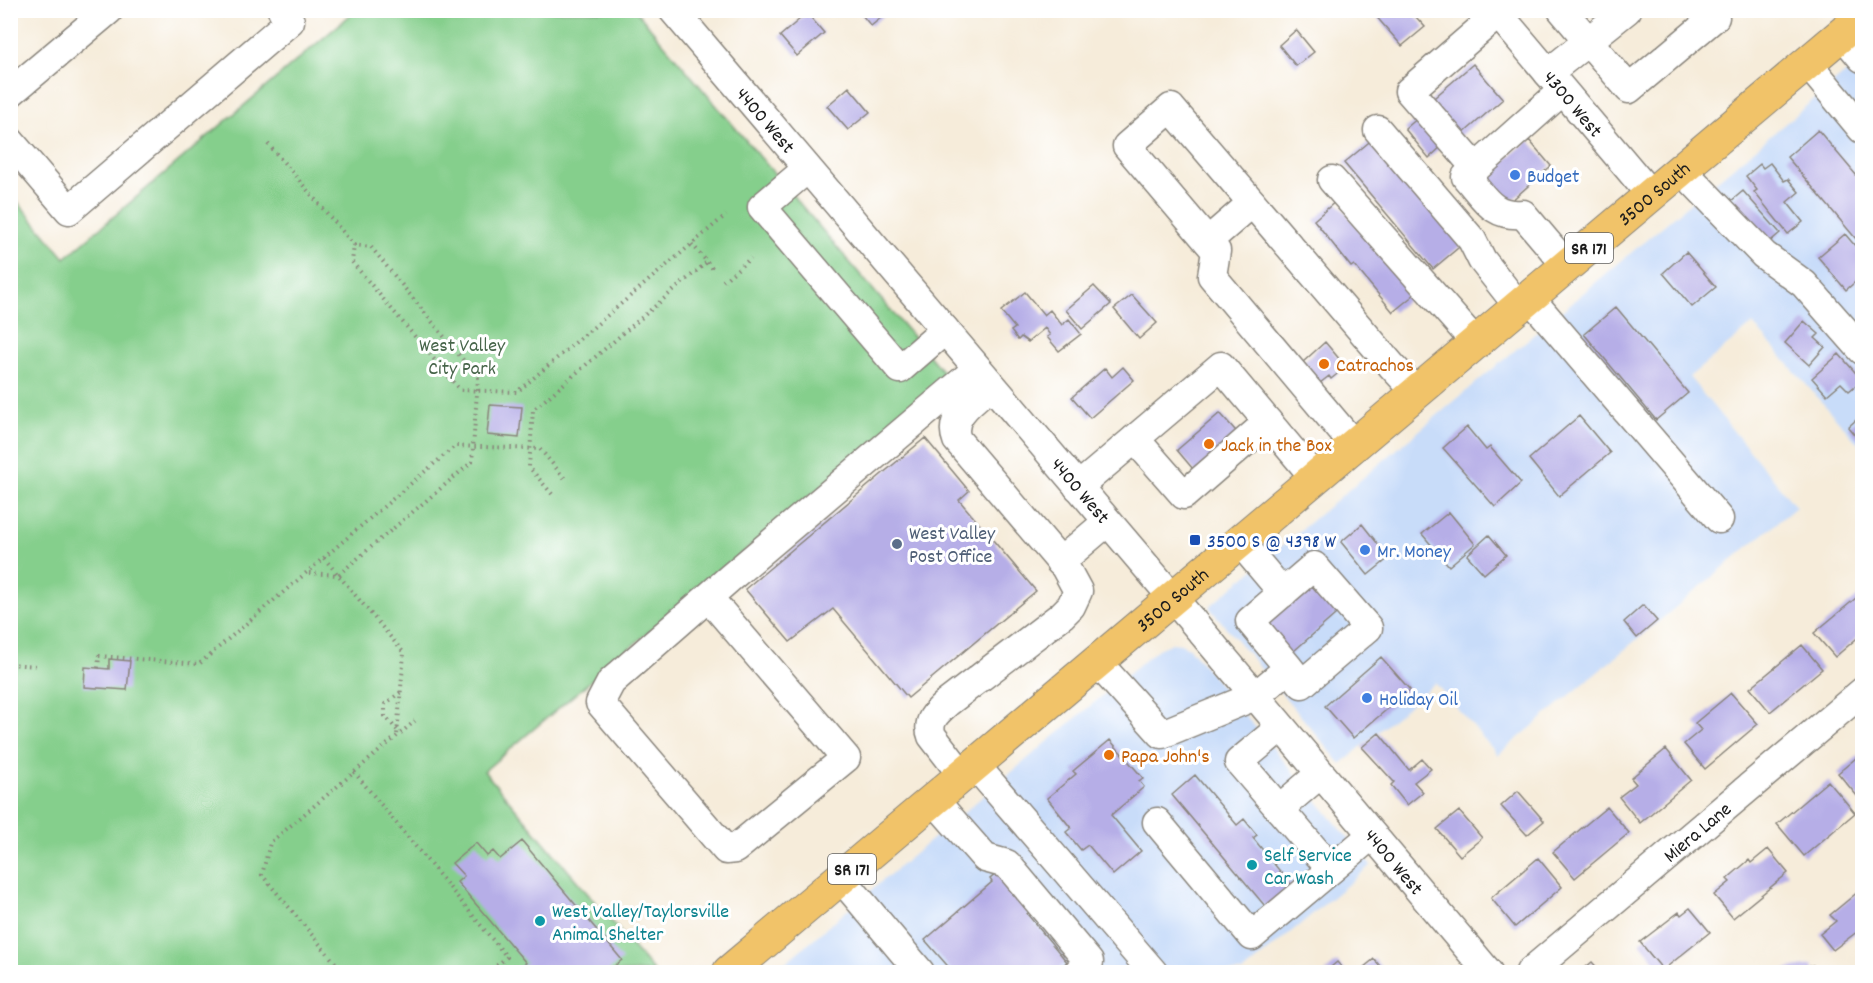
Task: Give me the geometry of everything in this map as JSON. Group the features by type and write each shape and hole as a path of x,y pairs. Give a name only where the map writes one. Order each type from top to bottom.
{"main road":[{"name":"3500 South","path":"735,971 841,878 1808,64 1856,36"}],"street":[{"path":"10,93 109,10"},
{"path":"10,141 69,210 290,21 282,10"},
{"name":"4400 West","path":"673,10 1488,972"},
{"path":"1562,10 1629,89 1715,17 1710,10"},
{"path":"1567,266 1523,214 1510,215 1495,211 1466,177 1555,82 1589,42 1627,10"},
{"path":"1476,168 1409,91 1496,12"},
{"name":"4300 West","path":"1496,12 1651,195"},
{"path":"1808,64 1863,129"},
{"path":"1354,445 1212,276 1216,251 1126,146 1171,108 1417,393"},
{"path":"1378,130 1472,240 1482,260 1524,302 1719,519"},
{"path":"807,169 762,207 900,369 945,330"},
{"path":"1682,170 1764,255 1804,284 1863,350"},
{"path":"1332,180 1476,343"},
{"path":"1208,241 1252,203"},
{"path":"1078,487 1221,366 1315,478"},
{"path":"984,377 955,426 957,440 1060,562 1077,585 1078,591 1071,606 938,711 930,724 933,736 969,770 1153,972"},
{"path":"708,597 846,758 735,849 726,850 600,703 611,681 708,597 984,377"},
{"path":"1129,444 1184,495 1268,422"},
{"path":"1060,562 1107,522"},
{"path":"1240,542 1283,592"},
{"path":"1314,566 1368,628 1302,684 1289,668 1250,621 1314,566"},
{"path":"1097,662 1162,734 1255,696 1289,668"},
{"name":"Miera Lane","path":"1530,972 1863,692"},
{"path":"1281,727 1239,762 1331,869"},
{"path":"1279,809 1320,774"},
{"path":"934,800 985,858 1007,864 1082,953 1089,962 1077,972"},
{"path":"1157,822 1252,936 1372,835"},
{"path":"841,878 920,972"}],"path":[{"path":"268,144 354,245 371,247 478,378 472,462 338,575 309,573"},
{"path":"354,245 352,262 460,390 517,392 726,215"},
{"path":"692,244 713,269"},
{"path":"723,281 751,258"},
{"path":"552,494 529,467 533,410 707,262"},
{"path":"99,668 99,656 199,664 309,573 455,446 540,449 567,481"},
{"path":"324,558 404,653 397,733"},
{"path":"10,664 37,666"},
{"path":"397,733 384,716 385,704 401,692"},
{"path":"343,972 262,875 270,843 397,733 415,721"},
{"path":"354,772 507,957 489,972"}],"shaded area":[{"path":"1862,59 1862,448 1753,324 1689,377 1796,507 1498,755 1435,683 1341,764 1209,607"},
{"path":"1172,643 1189,648 1371,865 1243,972 774,972 1158,649"}],"green space":[{"name":"West Valley City Park","path":"355,11 636,11 949,379 484,771 654,972 11,972 10,193 65,258"}],"building":[{"path":"858,10 884,10 887,13 871,26"},
{"path":"1378,10 1417,10 1420,13 1416,17 1425,27 1402,46 1374,14"},
{"path":"807,13 824,33 797,56 780,36"},
{"path":"1296,30 1314,52 1296,66 1279,45"},
{"path":"1473,64 1503,99 1457,139 1427,104"},
{"path":"849,87 870,112 848,130 827,106"},
{"path":"1419,117 1443,145 1429,158 1405,129"},
{"path":"1818,130 1862,182 1862,246 1787,157"},
{"path":"1374,138 1464,243 1433,269 1344,163"},
{"name":"Budget","path":"1529,140 1551,166 1502,209 1479,183"},
{"path":"1770,163 1784,181 1788,179 1799,192 1787,202 1803,222 1788,234 1754,192 1757,190 1746,176 1760,164 1763,168"},
{"path":"1743,191 1780,233 1767,244 1730,202"},
{"path":"1336,201 1415,294 1393,312 1354,265 1351,267 1314,220"},
{"path":"1845,234 1862,254 1862,276 1846,290 1818,257"},
{"path":"1686,252 1716,287 1692,307 1663,273"},
{"path":"1094,286 1111,304 1082,329 1066,310"},
{"path":"1025,292 1044,315 1050,310 1062,325 1069,319 1081,334 1059,351 1047,337 1050,335 1045,328 1028,342 1021,337 1018,340 1011,331 1015,328 1001,311"},
{"path":"1132,295 1157,323 1139,339 1114,309"},
{"path":"1616,307 1688,393 1656,420 1584,334"},
{"path":"1804,321 1819,334 1815,338 1825,347 1809,365 1785,343"},
{"name":"Catrachos","path":"1325,342 1346,367 1331,379 1329,376 1320,383 1303,362"},
{"path":"1839,354 1862,380 1849,391 1841,383 1827,395 1812,378"},
{"path":"1123,367 1134,380 1090,418 1072,397 1105,368 1112,377"},
{"path":"490,405 522,407 519,438 487,435"},
{"name":"Jack in the Box","path":"1220,413 1242,438 1198,475 1177,450"},
{"path":"1862,415 1862,444 1848,427"},
{"path":"1579,416 1610,453 1559,496 1529,459"},
{"path":"1467,427 1486,450 1490,447 1521,483 1495,507 1443,448"},
{"name":"West Valley Post Office","path":"925,438 969,491 959,500 1036,591 908,698 833,609 790,642 745,589"},
{"path":"1449,512 1475,544 1449,566 1422,534"},
{"name":"Mr. Money","path":"1362,524 1389,558 1368,575 1341,542"},
{"path":"1489,535 1506,555 1484,574 1467,555"},
{"path":"1317,579 1343,608 1287,657 1261,628"},
{"path":"1862,593 1862,634 1835,657 1814,633"},
{"path":"1643,605 1657,621 1637,638 1624,622"},
{"path":"1802,645 1822,669 1770,712 1750,688"},
{"name":"Holiday Oil","path":"1381,657 1410,690 1353,738 1325,706"},
{"path":"109,659 130,661 127,690 84,687 85,667 109,669"},
{"path":"1731,693 1758,724 1705,769 1684,744 1701,730 1695,723"},
{"path":"1379,733 1409,770 1422,759 1431,769 1414,782 1423,792 1407,805 1391,785 1394,782 1362,747"},
{"path":"1110,740 1143,778 1139,781 1144,787 1111,815 1141,851 1113,875 1088,845 1081,850 1066,832 1071,828 1047,798 1076,774 1073,771"},
{"path":"1666,749 1691,780 1640,823 1619,797 1636,784 1631,778"},
{"path":"1862,753 1862,802 1838,773"},
{"name":"Self Service Car Wash","path":"1195,775 1237,825 1244,819 1257,835 1253,838 1296,891 1270,912 1172,795"},
{"path":"1828,781 1855,813 1804,856 1777,824"},
{"path":"1518,791 1544,821 1527,835 1501,806"},
{"path":"1607,807 1629,833 1575,878 1553,852"},
{"path":"1459,811 1482,838 1460,856 1437,829"},
{"name":"West Valley/Taylorsville Animal Shelter","path":"522,841 622,960 607,972 514,972 526,963 457,882 464,876 452,863 476,843 487,856 493,851 500,859"},
{"path":"1768,849 1788,873 1733,918 1714,895 1730,882 1727,879 1749,860 1751,863"},
{"path":"1538,858 1562,887 1515,927 1491,898"},
{"path":"1002,869 1035,908 1027,914 1067,962 1054,972 953,972 925,940 992,882 990,879"},
{"path":"1859,891 1862,895 1862,928 1833,950 1820,934 1836,921 1830,915"},
{"path":"1690,908 1710,932 1663,970 1640,942 1679,912 1681,915"},
{"path":"1374,959 1385,972 1358,972"},
{"path":"1337,962 1346,972 1325,972"},
{"path":"1592,962 1601,972 1580,972"},
{"path":"1813,965 1814,972 1777,972 1777,971"}],"place":[{"name":"Budget","path":"1515,175"},
{"name":"Catrachos","path":"1324,364"},
{"name":"Jack in the Box","path":"1209,444"},
{"name":"3500 S @ 4398 W","path":"1195,540"},
{"name":"West Valley Post Office","path":"897,544"},
{"name":"Mr. Money","path":"1365,550"},
{"name":"Holiday Oil","path":"1367,698"},
{"name":"Papa John's","path":"1109,755"},
{"name":"Self Service Car Wash","path":"1252,865"},
{"name":"West Valley/Taylorsville Animal Shelter","path":"540,921"}]}
